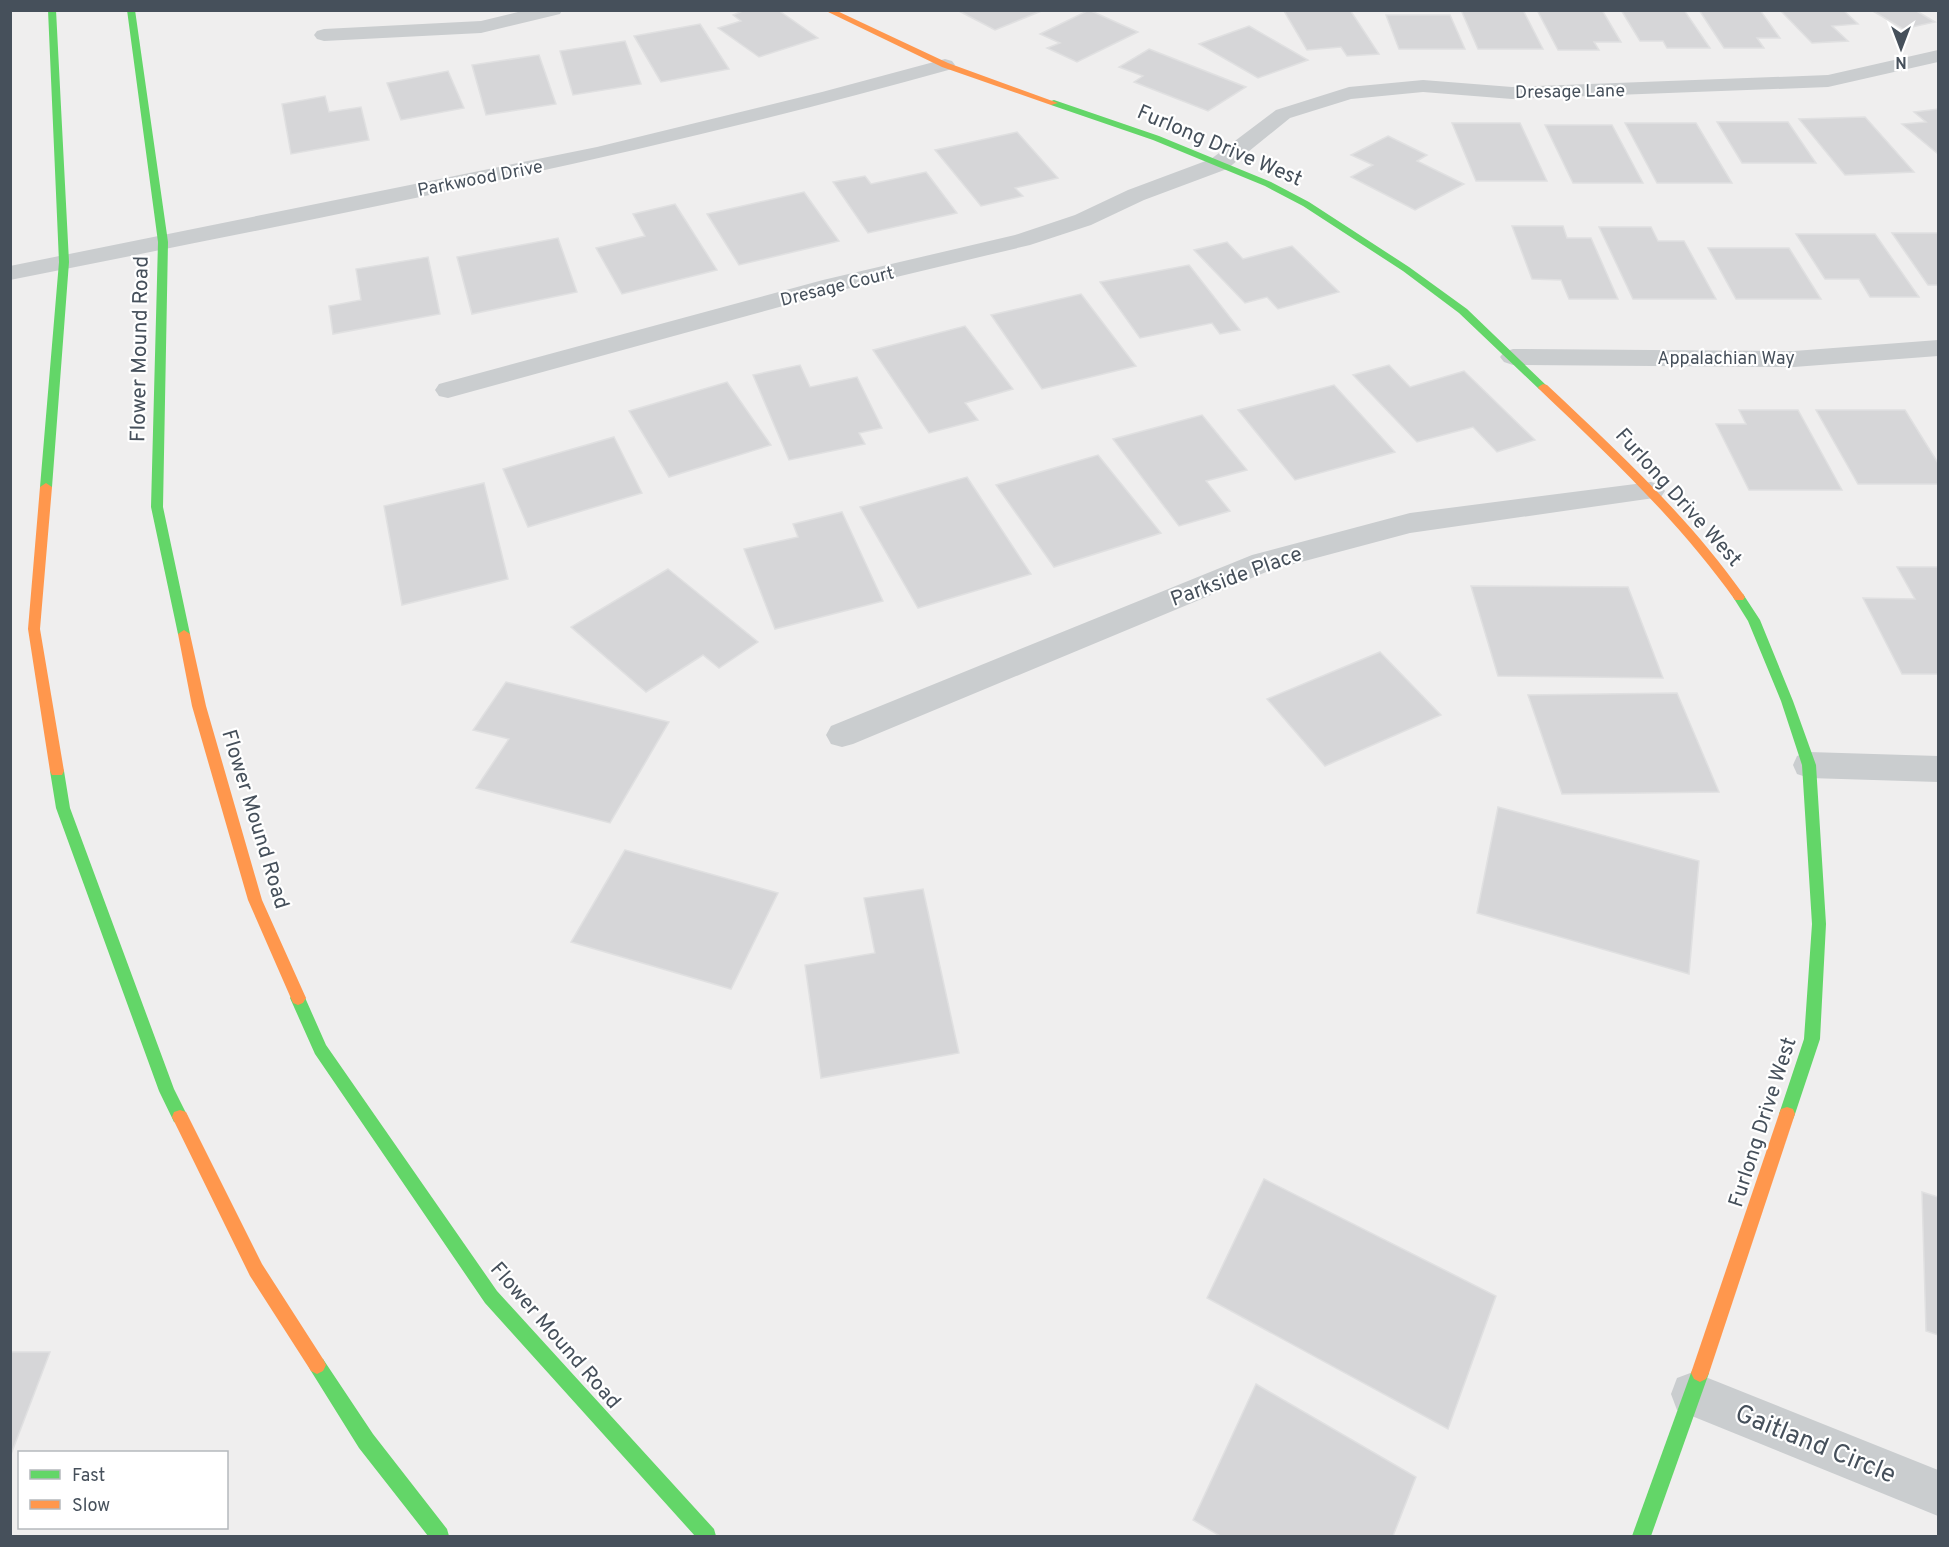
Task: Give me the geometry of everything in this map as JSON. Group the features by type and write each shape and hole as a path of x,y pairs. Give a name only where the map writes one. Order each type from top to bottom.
{"main road":[{"path":"52,10 64,262 34,629 63,808 167,1091 256,1270 366,1441 440,1536"},
{"name":"Flower Mound Road","path":"131,10 163,242 157,507 199,706 255,900 320,1049 491,1297 707,1536"},
{"name":"Furlong Drive West","path":"828,10 945,65 1155,138 1268,184 1306,204 1386,256 1463,311 1514,357 1651,491 1719,567 1754,620 1787,701 1809,765 1820,924 1812,1039 1693,1394 1641,1536"}],"street":[{"path":"324,34 481,27 553,10"},
{"name":"Dresage Lane","path":"1219,164 1283,114 1349,93 1423,86 1512,93 1828,81 1938,56"},
{"name":"Parkwood Drive","path":"10,273 583,158 855,91 945,65"},
{"name":"Dresage Court","path":"448,390 832,285 1022,240 1083,220 1136,195 1219,164"},
{"name":"Appalachian Way","path":"1514,357 1794,359 1938,348"},
{"name":"Parkside Place","path":"842,735 1262,562 1410,523 1651,491"},
{"path":"1809,765 1938,769"},
{"name":"Gaitland Circle","path":"1693,1394 1938,1493"}],"building":[{"path":"745,10 778,10 818,38 759,57 718,28 741,21 733,15"},
{"path":"957,10 1044,10 995,30"},
{"path":"1089,10 1138,32 1077,62 1047,48 1060,43 1040,34"},
{"path":"1350,10 1379,54 1347,56 1341,47 1307,50 1284,11"},
{"path":"1461,10 1523,10 1543,49 1478,49"},
{"path":"1537,10 1602,10 1621,42 1594,42 1599,50 1558,50"},
{"path":"1621,10 1684,10 1710,48 1667,48 1663,41 1640,41"},
{"path":"1699,10 1760,10 1780,38 1757,38 1764,48 1724,48"},
{"path":"1780,10 1843,10 1858,24 1832,26 1848,41 1812,43"},
{"path":"1871,10 1915,10 1935,22 1903,29"},
{"path":"1386,15 1450,15 1465,49 1399,49"},
{"path":"700,24 729,69 661,82 634,36"},
{"path":"1249,26 1308,60 1258,78 1199,44"},
{"path":"625,41 641,84 573,95 560,51"},
{"path":"1149,49 1246,87 1208,111 1134,82 1143,76 1119,67"},
{"path":"539,55 556,104 486,115 472,65"},
{"path":"448,71 464,108 401,120 387,83"},
{"path":"325,96 329,112 361,107 369,140 291,154 282,104"},
{"path":"1938,109 1938,154 1902,124 1926,122 1914,112"},
{"path":"1865,117 1914,172 1845,175 1799,119"},
{"path":"1717,122 1788,122 1816,163 1742,163"},
{"path":"1452,123 1520,123 1547,181 1476,181"},
{"path":"1625,123 1696,123 1732,183 1657,183"},
{"path":"1545,125 1612,125 1643,183 1573,183"},
{"path":"1017,132 1058,178 1015,188 1023,196 981,206 935,150"},
{"path":"1388,136 1427,155 1417,161 1464,184 1415,210 1351,177 1373,165 1351,155"},
{"path":"926,172 957,213 868,233 833,182 865,176 871,184"},
{"path":"804,192 839,241 739,265 707,214"},
{"path":"675,204 717,270 622,294 596,248 645,236 633,214"},
{"path":"1512,226 1563,226 1567,238 1591,238 1618,299 1569,299 1561,280 1532,279"},
{"path":"1599,227 1651,227 1658,241 1684,241 1716,299 1633,299"},
{"path":"1892,233 1938,233 1938,285 1928,285"},
{"path":"1796,234 1875,234 1919,297 1870,297 1859,279 1825,279"},
{"path":"558,238 577,292 472,314 457,257"},
{"path":"1227,242 1243,259 1292,246 1339,292 1278,309 1267,297 1245,303 1194,250"},
{"path":"1708,248 1789,248 1821,299 1736,299"},
{"path":"428,257 440,314 333,334 329,306 361,300 356,269"},
{"path":"1189,265 1240,330 1220,334 1212,323 1140,338 1100,282"},
{"path":"1081,294 1136,366 1042,389 991,315"},
{"path":"965,326 1013,389 965,403 978,420 929,433 873,350"},
{"path":"800,365 810,387 857,377 882,428 859,433 865,444 789,460 753,375"},
{"path":"1389,365 1410,387 1464,371 1535,440 1497,452 1473,427 1417,442 1353,375"},
{"path":"727,382 771,445 669,477 629,411"},
{"path":"1334,385 1395,452 1295,480 1238,410"},
{"path":"1739,410 1798,410 1842,490 1749,490 1716,424 1746,424"},
{"path":"1816,410 1905,410 1938,463 1938,484 1858,484"},
{"path":"1202,415 1247,470 1206,481 1230,511 1179,526 1113,439"},
{"path":"614,437 642,493 528,527 503,469"},
{"path":"1098,455 1161,533 1054,567 996,485"},
{"path":"967,477 1031,574 918,608 860,507"},
{"path":"484,483 508,579 402,605 384,506"},
{"path":"842,512 883,601 775,629 744,549 798,537 793,524"},
{"path":"1897,567 1938,567 1938,674 1902,674 1863,598 1915,599"},
{"path":"668,569 758,642 719,668 703,655 646,692 571,627"},
{"path":"1471,586 1628,587 1663,678 1498,676"},
{"path":"1380,652 1441,715 1325,766 1267,699"},
{"path":"506,682 669,722 610,823 476,788 509,739 473,730"},
{"path":"1677,693 1719,792 1562,794 1528,695"},
{"path":"1498,807 1699,861 1689,974 1477,913"},
{"path":"625,850 778,893 731,989 571,942"},
{"path":"923,889 959,1053 821,1078 805,965 875,953 864,898"},
{"path":"1264,1179 1496,1296 1448,1429 1207,1298"},
{"path":"1922,1192 1938,1197 1938,1335 1926,1331"},
{"path":"10,1352 50,1352 10,1457"},
{"path":"1256,1384 1416,1477 1393,1536 1220,1536 1193,1520"}],"traffic: fast":[{"path":"46,487 64,262 52,10"},
{"path":"131,10 163,242 157,507 184,634"},
{"path":"1054,103 1156,138 1268,184 1306,204 1406,269 1463,311 1543,387"},
{"path":"1739,597 1754,620 1787,701 1809,765 1819,924 1812,1039 1787,1114"},
{"path":"57,771 63,808 167,1091 180,1117"},
{"path":"298,998 320,1049 491,1297 707,1536"},
{"path":"317,1365 366,1441 440,1536"},
{"path":"1641,1536 1700,1373"}],"traffic: slow":[{"path":"828,10 945,65 1054,103"},
{"path":"1543,387 1672,513 1696,540 1739,597"},
{"path":"46,487 34,629 57,771"},
{"path":"184,634 199,706 255,900 298,998"},
{"path":"1700,1373 1787,1114"},
{"path":"180,1117 256,1270 317,1365"}]}
